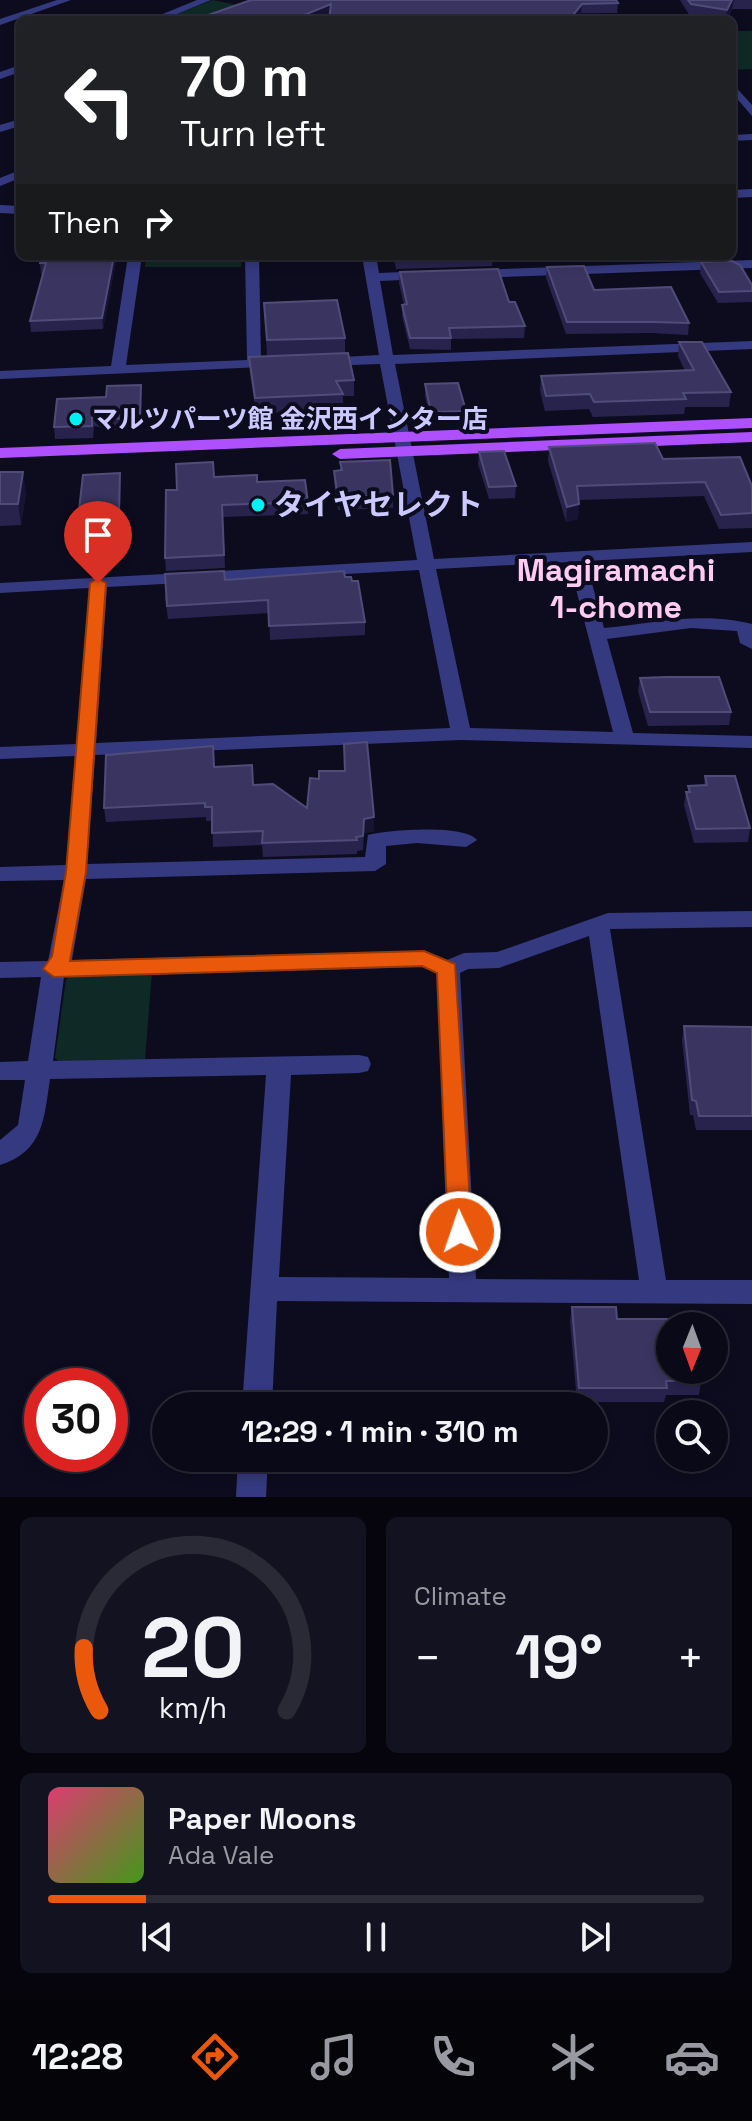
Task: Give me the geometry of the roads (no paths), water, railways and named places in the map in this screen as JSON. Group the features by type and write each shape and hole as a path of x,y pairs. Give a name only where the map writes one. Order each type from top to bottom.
{"main road":[{"path":"0,467 752,423"},
{"path":"0,453 752,437"}],"street":[{"path":"18,16 66,0"},
{"path":"164,16 206,0"},
{"path":"0,14 12,18"},
{"path":"0,22 16,17"},
{"path":"736,91 752,113"},
{"path":"118,370 134,260"},
{"path":"252,260 254,364"},
{"path":"370,260 402,445 461,734"},
{"path":"453,274 752,264"},
{"path":"374,277 437,275"},
{"path":"0,376 752,345"},
{"path":"0,588 752,547"},
{"path":"576,557 625,739"},
{"path":"0,1155 30,1130 42,1070 54,969 62,958 76,872 98,583"},
{"path":"597,634 671,625 734,624 746,628 747,639 752,643"},
{"path":"0,753 461,734 752,742"},
{"path":"0,874 375,864 376,840 417,836 466,840"},
{"path":"0,970 424,959 448,969 464,961 499,960 608,921 752,919"},
{"path":"598,924 654,1291"},
{"path":"448,969 463,1290"},
{"path":"0,1071 359,1064"},
{"path":"258,1392 279,1065"},
{"path":"264,1289 752,1292"},
{"path":"251,1497 252,1472"}],"place":[{"name":"マルツパーツ館 金沢西インター店","path":"76,419"},
{"name":"タイヤセレクト","path":"258,505"}],"district":[{"name":"Magiramachi 1-chome","path":"616,588"}]}
